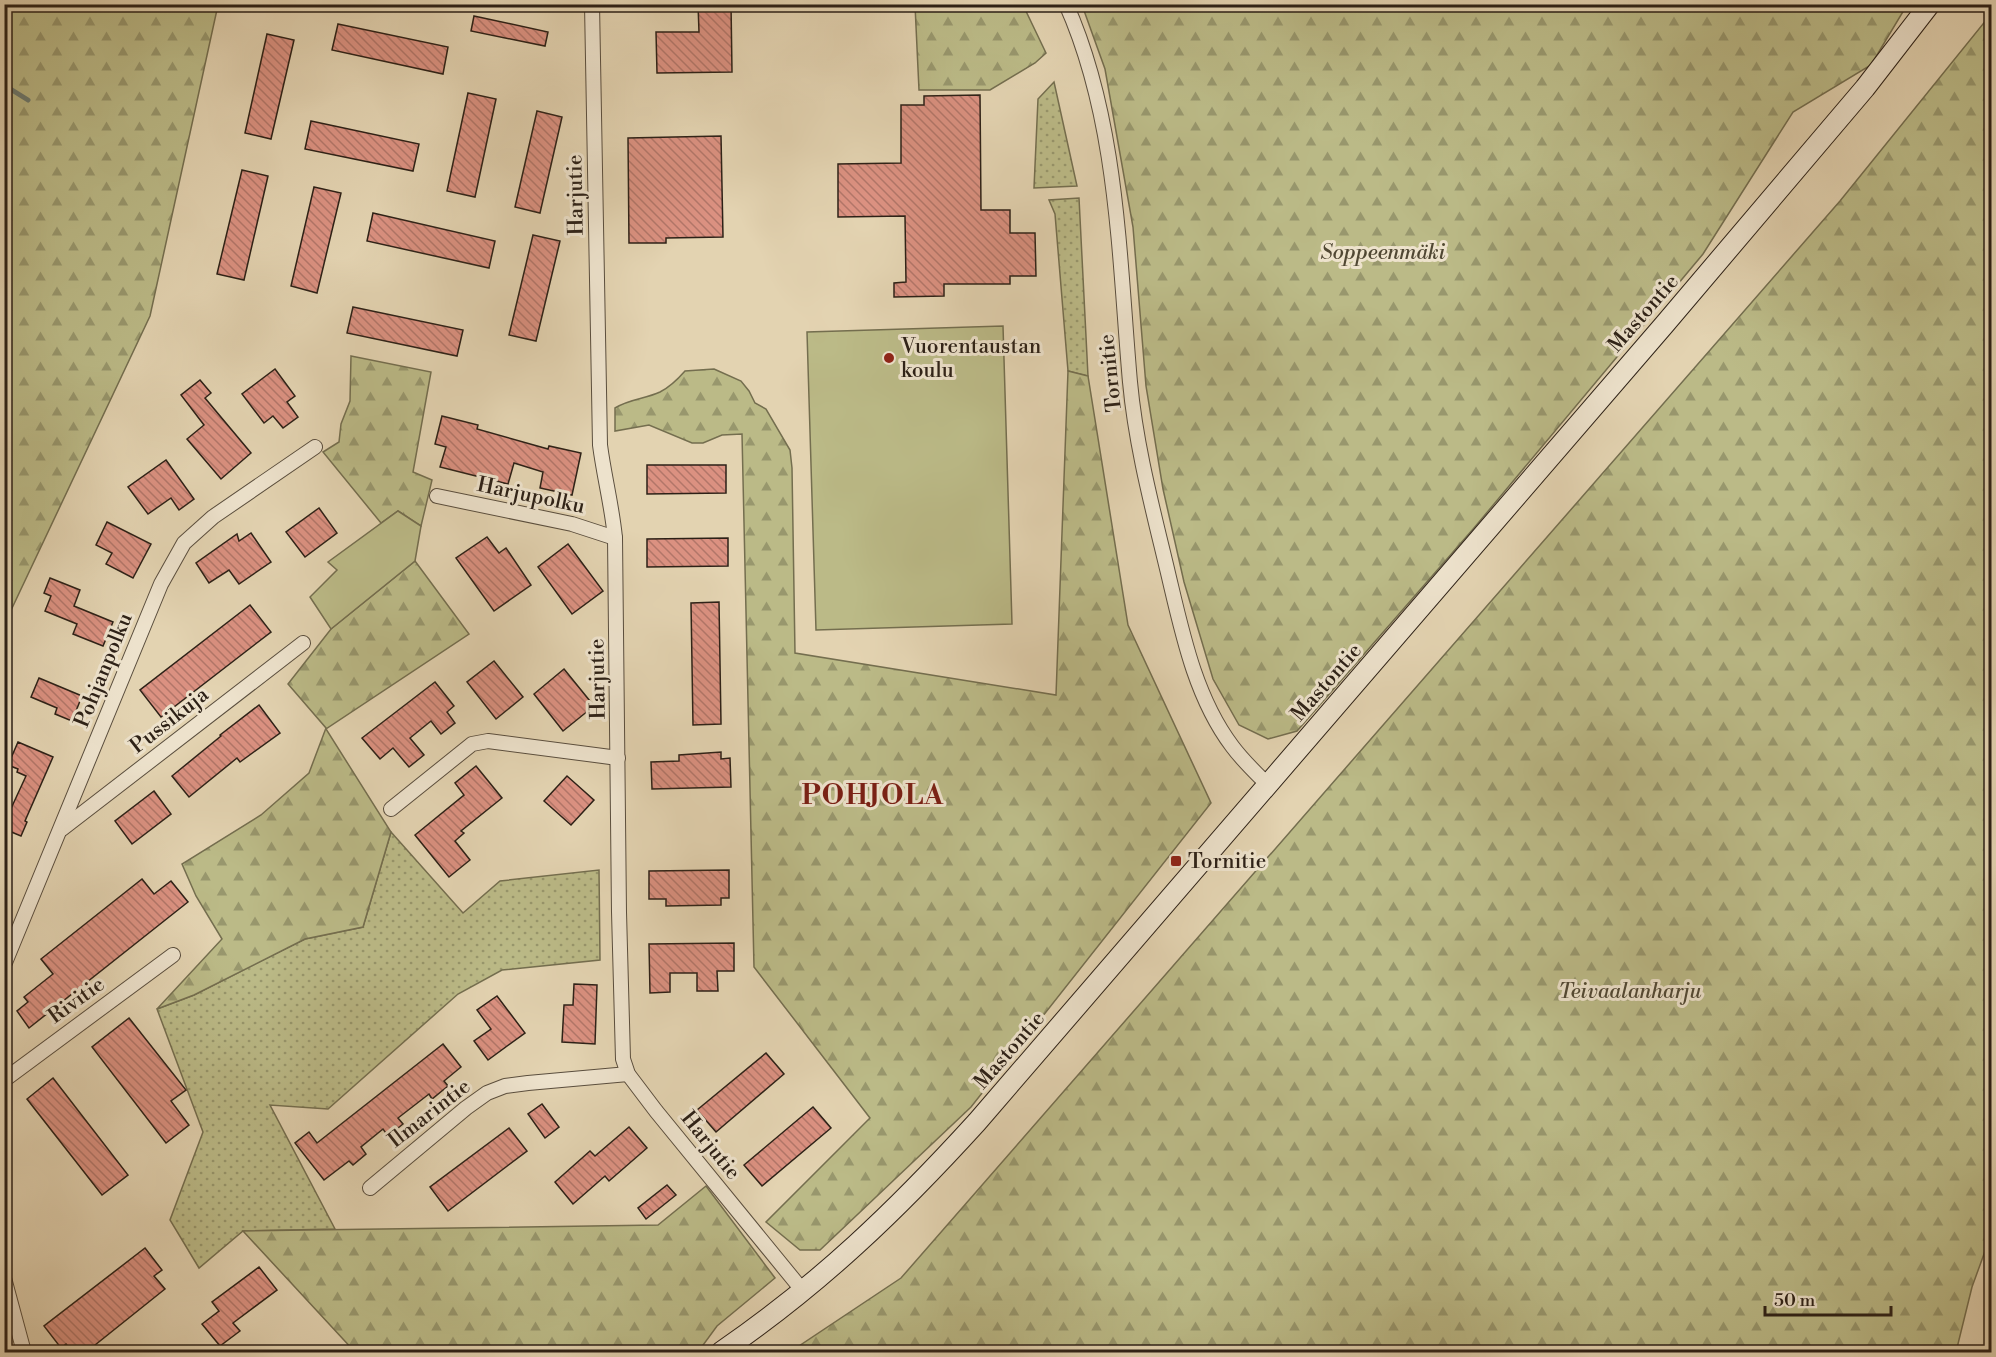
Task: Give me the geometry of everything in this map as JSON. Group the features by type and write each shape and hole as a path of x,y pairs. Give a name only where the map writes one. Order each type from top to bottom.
{"main road":[{"name":"Mastontie","path":"721,1353 803,1291 884,1221 958,1143 1269,786 1792,175 1865,88 1929,4"}],"street":[{"name":"Harjutie","path":"592,4 600,445 613,509 615,537 621,1035 624,1067 656,1111 803,1291"},
{"name":"Tornitie","path":"1066,4 1090,75 1105,142 1114,194 1123,275 1130,384 1138,441 1185,643 1203,694 1224,735 1248,765 1269,786"},
{"name":"Pohjanpolku","path":"4,965 161,584 184,543 213,517 315,447"},
{"name":"Harjupolku","path":"437,496 572,524 615,537"},
{"name":"Pussikuja","path":"60,831 303,643"},
{"path":"391,809 472,744 488,741 618,758"},
{"name":"Rivitie","path":"4,1080 173,955"},
{"name":"Ilmarintie","path":"370,1188 487,1093 505,1086 628,1074"},
{"path":"4,1278 24,1353"},
{"path":"4,1336 19,1333"}],"green space":[{"path":"5,4 218,5 150,316 5,623"},
{"path":"915,5 1023,5 1046,53 1035,63 990,90 919,90"},
{"name":"Soppeenmäki","path":"1082,5 1907,5 1871,65 1793,112 1703,254 1474,528 1297,731 1268,739 1239,725 1213,679 1184,582 1163,489 1146,386 1133,227 1105,69"},
{"name":"Teivaalanharju","path":"1991,14 1992,1232 1972,1287 1956,1352 790,1352 901,1278 1840,201"},
{"path":"1054,82 1077,186 1034,188 1038,99"},
{"path":"1079,198 1088,376 1068,371 1055,214 1049,200"},
{"path":"1003,326 1012,624 816,630 807,332"},
{"path":"351,356 431,372 413,472 432,480 421,526 398,511 381,523 323,452 339,442 341,424 350,401"},
{"path":"714,369 741,381 755,403 766,409 790,450 795,653 1056,695 1068,371 1088,376 1128,625 1211,803 971,1107 820,1250 800,1250 766,1222 870,1118 754,967 742,434 722,435 703,443 692,443 649,425 615,431 615,408 660,392 674,383 685,371"},
{"path":"398,511 421,526 415,561 331,629 310,597 337,570 328,562"},
{"path":"415,561 469,634 326,729 391,832 363,927 305,939 194,995 157,1009 222,939 196,896 182,864 261,815 309,773 326,728 288,684 331,629"},
{"path":"391,832 463,913 500,881 599,870 600,960 502,970 458,994 328,1109 270,1105 335,1229 243,1231 199,1268 170,1220 203,1132 157,1009 194,995 305,939 363,927"},
{"path":"706,1186 775,1278 717,1326 698,1352 355,1352 243,1231 658,1225"}],"building":[{"path":"698,4 731,4 732,72 657,73 656,32 699,32"},
{"path":"474,16 548,32 545,46 471,31"},
{"path":"338,24 448,47 443,74 332,50"},
{"path":"267,34 294,40 271,139 245,133"},
{"path":"468,93 496,99 475,197 447,191"},
{"path":"980,95 981,210 1010,210 1010,233 1035,233 1036,276 1010,276 1010,284 944,284 944,296 894,297 894,283 906,282 905,216 838,217 838,164 901,163 901,105 924,105 924,96"},
{"path":"537,111 562,117 540,213 515,207"},
{"path":"311,121 419,144 413,171 305,149"},
{"path":"721,136 723,237 666,238 666,243 629,243 628,138"},
{"path":"242,170 268,176 244,280 217,274"},
{"path":"314,187 341,193 317,293 291,286"},
{"path":"373,213 495,241 489,268 367,241"},
{"path":"533,235 560,241 536,341 509,335"},
{"path":"353,307 463,330 457,356 347,333"},
{"path":"275,369 295,396 287,402 298,417 283,428 273,416 264,423 242,394"},
{"path":"200,380 211,393 205,398 251,453 221,479 187,439 204,425 181,395"},
{"path":"442,416 478,425 477,429 548,449 549,446 581,453 572,495 540,488 543,472 514,463 508,484 440,467 446,447 435,444"},
{"path":"166,460 194,499 179,510 171,498 148,514 128,487"},
{"path":"647,465 726,465 726,493 647,494"},
{"path":"319,508 337,533 305,557 286,532"},
{"path":"107,522 151,544 133,578 106,564 112,553 96,545"},
{"path":"251,533 271,562 239,584 229,570 209,583 196,563 237,534 239,541"},
{"path":"487,537 499,553 506,548 531,585 494,611 456,558"},
{"path":"728,538 728,566 647,567 647,539"},
{"path":"568,544 603,591 572,614 538,567"},
{"path":"50,578 80,590 74,606 113,622 103,646 73,634 77,624 45,611 51,596 44,593"},
{"path":"719,602 721,724 693,725 691,603"},
{"path":"250,605 271,632 161,717 140,690"},
{"path":"494,661 523,697 496,719 467,682"},
{"path":"564,669 594,706 563,731 534,694"},
{"path":"39,678 82,696 72,721 55,714 57,708 31,697"},
{"path":"435,682 454,706 447,712 455,723 441,734 431,721 410,738 424,755 409,767 393,748 380,759 362,738"},
{"path":"259,705 280,733 240,762 237,758 189,797 172,776"},
{"path":"18,742 53,757 25,821 27,822 21,836 4,829 4,813 8,815 26,776 17,772 18,769 8,765"},
{"path":"721,752 721,759 730,758 731,787 652,789 651,762 679,761 679,755"},
{"path":"476,766 502,798 461,831 464,833 455,841 470,860 449,877 415,835 464,795 455,783"},
{"path":"567,776 594,800 571,825 544,801"},
{"path":"154,791 171,814 132,844 115,821"},
{"path":"729,870 729,898 721,898 721,905 666,906 666,899 649,899 649,871"},
{"path":"142,879 154,894 171,881 188,902 29,1028 17,1011 28,1002 24,997 53,974 41,959"},
{"path":"734,943 734,971 717,971 718,991 697,991 697,973 670,973 670,992 650,993 649,944"},
{"path":"574,984 597,985 595,1044 562,1042 564,1005 573,1005"},
{"path":"497,996 525,1033 488,1060 474,1041 491,1029 477,1010"},
{"path":"129,1018 186,1090 171,1101 189,1125 166,1143 92,1047"},
{"path":"443,1044 461,1067 444,1081 448,1086 432,1099 429,1094 398,1118 403,1124 388,1136 383,1129 361,1147 366,1154 353,1165 349,1161 324,1180 295,1143 309,1132 317,1143"},
{"path":"766,1053 784,1074 716,1132 697,1110"},
{"path":"53,1078 128,1175 102,1195 27,1099"},
{"path":"542,1104 559,1127 545,1138 528,1114"},
{"path":"813,1107 831,1128 762,1186 744,1165"},
{"path":"629,1127 647,1148 609,1181 605,1176 573,1204 555,1182 590,1151 595,1156"},
{"path":"509,1128 527,1151 448,1211 430,1187"},
{"path":"667,1185 676,1195 646,1219 638,1208"},
{"path":"145,1248 162,1270 154,1276 165,1289 85,1353 73,1353 66,1344 61,1348 44,1326"},
{"path":"259,1267 277,1290 233,1323 240,1331 220,1346 202,1324 219,1311 212,1302"}],"waterway":[{"path":"4,85 28,100"}],"place":[{"name":"Vuorentaustan koulu","path":"889,358"},
{"name":"Tornitie","path":"1176,861"}],"district":[{"name":"POHJOLA","path":"873,795"}]}
